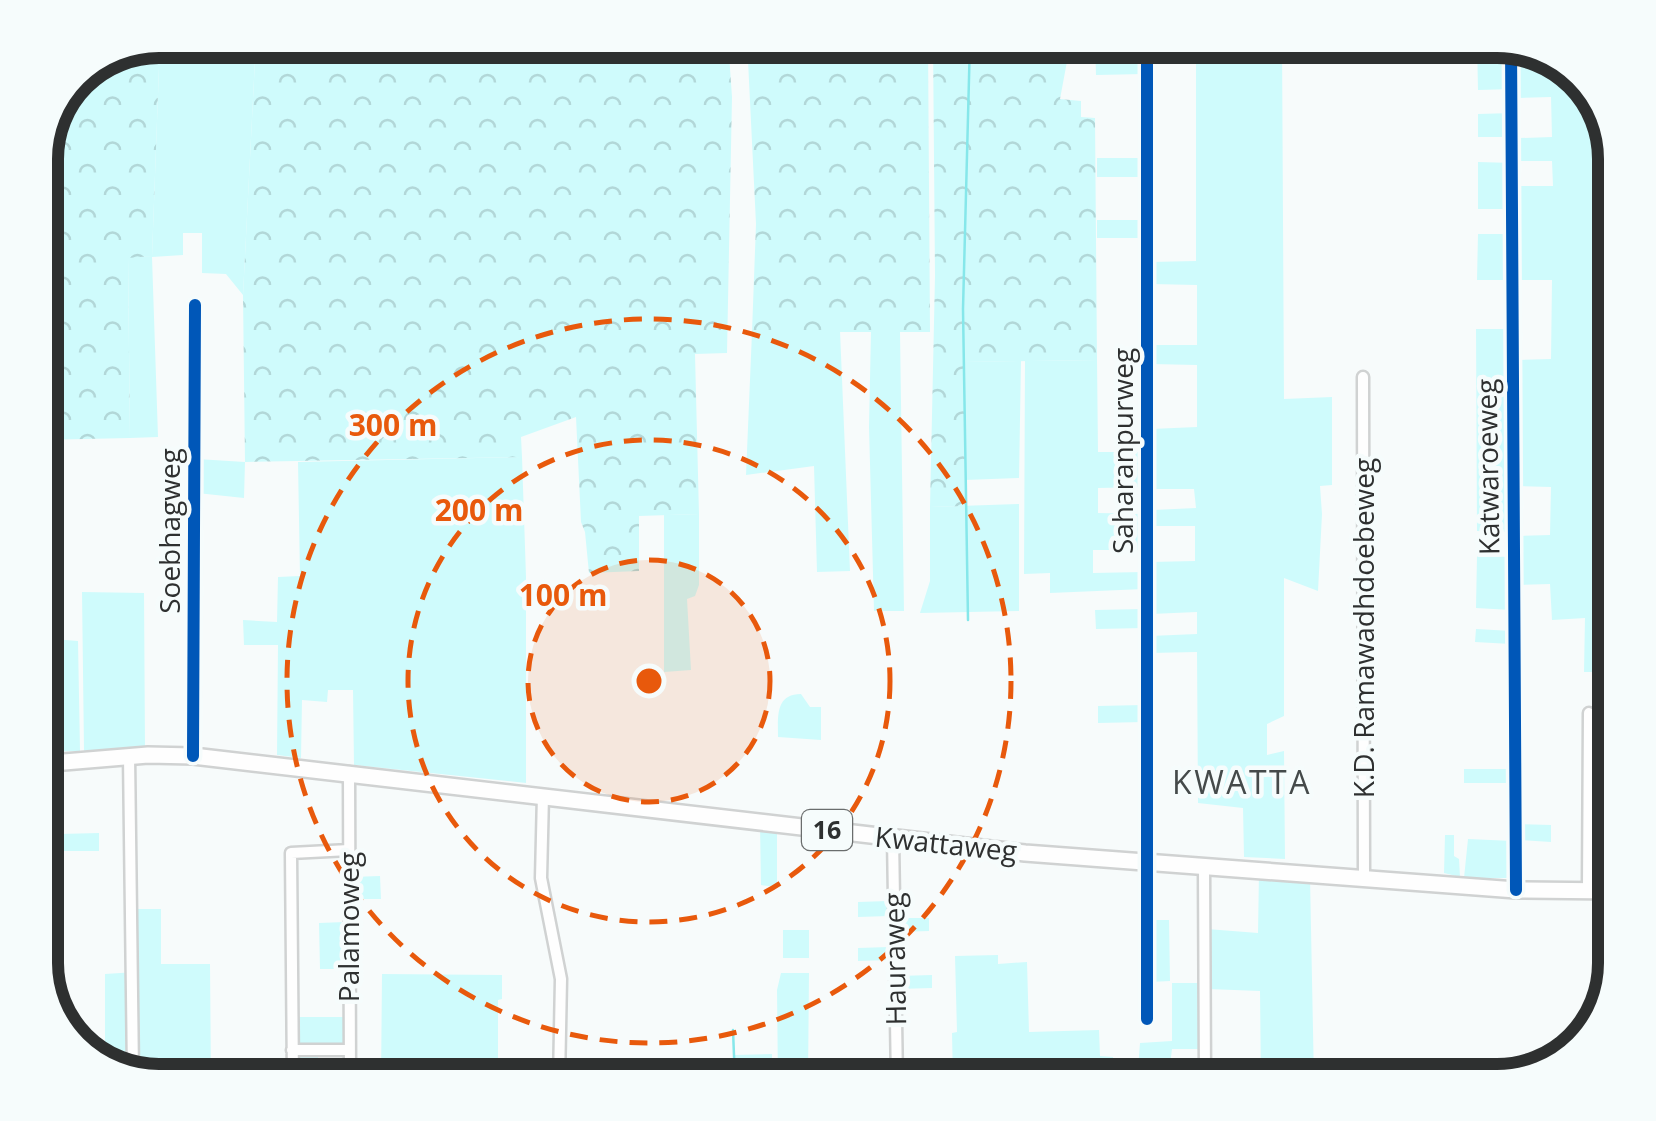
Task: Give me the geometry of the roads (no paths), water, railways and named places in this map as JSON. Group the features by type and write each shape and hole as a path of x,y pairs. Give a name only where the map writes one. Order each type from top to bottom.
{"main road":[{"name":"Kwattaweg","path":"58,762 193,756 544,794 893,838 1364,879 1516,890 1598,890"}],"street":[{"name":"Saharanpurweg","path":"1146,58 1148,1019"},
{"name":"Katwaroeweg","path":"1511,58 1516,890"},
{"name":"Soebhagweg","path":"193,756 195,305"},
{"name":"K.D. Ramawadhdoebeweg","path":"1363,378 1364,879"},
{"path":"1588,890 1589,714"},
{"path":"130,756 133,1060"},
{"name":"Palamoweg","path":"349,772 350,1064"},
{"path":"544,794 541,878 561,979 559,1064"},
{"name":"Hauraweg","path":"893,838 897,1064"},
{"path":"292,1064 291,853 349,850"},
{"path":"1204,866 1205,1064"},
{"path":"292,1050 350,1050"}],"waterway":[{"path":"968,620 963,309 970,58"},
{"path":"733,1030 734,1064"}],"district":[{"name":"KWATTA","path":"1242,783"}]}
